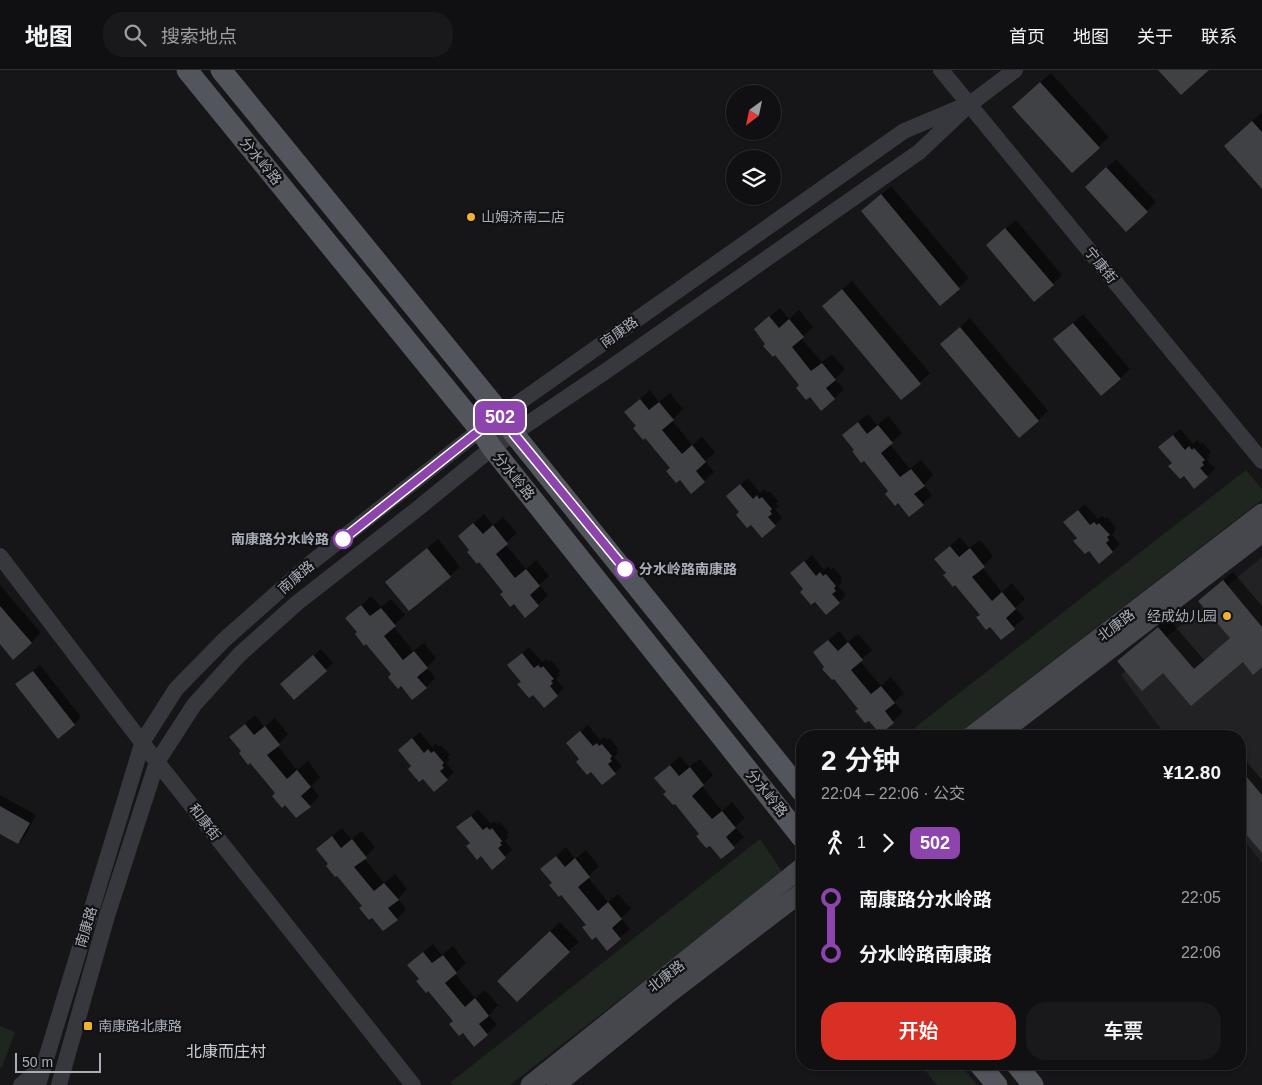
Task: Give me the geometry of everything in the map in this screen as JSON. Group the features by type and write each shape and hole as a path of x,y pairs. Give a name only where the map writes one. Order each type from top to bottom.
{"main road":[{"name":"分水岭路","path":"187,70 480,430 492,448 796,830"},
{"name":"分水岭路","path":"222,70 502,415 514,434 796,785"},
{"name":"北康路","path":"979,730 1262,513"},
{"name":"北康路","path":"1005,730 1262,533"},
{"name":"北康路","path":"530,1085 796,872"},
{"name":"北康路","path":"556,1085 666,996 796,897"},
{"path":"985,1070 997,1085"},
{"path":"1021,1070 1033,1085"}],"street":[{"name":"宁康街","path":"941,70 1262,461"},
{"name":"南康路","path":"60,1085 108,916 157,762 194,704 240,655 297,603 492,448 919,152 970,104 1015,70"},
{"name":"南康路","path":"38,1085 143,741 176,689 224,640 312,562 480,430 904,130 970,104"},
{"name":"和康街","path":"0,556 143,741 157,762 412,1085"},
{"path":"21,1085 44,1065"}],"shaded area":[{"path":"1246,470 1262,489 1262,500 963,730 912,730"},
{"name":"经成幼儿园","path":"1262,557 1262,863 1246,842 1246,730 1162,730 1121,675"},
{"path":"760,839 783,873 510,1085 453,1085 451,1082"},
{"path":"0,1026 15,1032 0,1068"},
{"path":"925,1070 965,1070 977,1085 937,1085"}],"building":[{"path":"1158,70 1209,70 1181,95"},
{"path":"1040,82 1100,148 1072,173 1012,107"},
{"path":"1252,121 1262,132 1262,189 1224,146"},
{"path":"1106,167 1148,212 1126,232 1085,187"},
{"path":"881,194 960,289 940,306 861,211"},
{"path":"1005,228 1054,285 1034,302 986,245"},
{"path":"842,289 921,384 901,400 822,306"},
{"path":"769,316 779,328 789,319 804,337 792,347 811,371 822,363 836,380 826,388 835,399 821,411 810,397 806,400 796,388 799,385 775,355 773,357 763,346 765,344 754,329"},
{"path":"1073,323 1121,379 1101,396 1053,339"},
{"path":"960,327 1039,421 1019,438 940,344"},
{"path":"640,399 649,410 659,402 674,420 662,430 682,454 692,445 706,462 696,471 705,482 691,494 680,480 676,483 666,471 670,468 645,438 643,440 633,428 636,426 624,412"},
{"path":"858,422 867,434 878,425 893,443 881,453 900,477 911,469 925,486 914,494 924,505 909,517 898,503 895,506 885,494 888,491 864,461 861,463 852,451 854,450 842,435"},
{"path":"1173,435 1185,450 1189,446 1192,450 1194,448 1205,460 1202,462 1204,465 1200,468 1208,477 1194,489 1184,476 1180,479 1168,466 1172,463 1158,447"},
{"path":"740,484 753,499 757,495 759,499 762,497 772,509 770,511 772,514 768,517 776,526 762,538 751,525 747,528 736,515 739,512 726,496"},
{"path":"1078,510 1090,525 1094,522 1097,525 1099,523 1110,535 1107,537 1109,540 1106,543 1113,552 1099,564 1089,551 1085,554 1073,541 1077,538 1063,522"},
{"path":"473,523 483,534 493,525 508,544 496,554 515,578 526,569 540,586 530,595 539,606 525,618 514,604 510,607 500,594 503,592 479,562 477,564 467,552 469,550 458,536"},
{"path":"950,546 959,557 970,548 985,567 972,577 992,601 1002,592 1016,609 1006,618 1015,629 1001,640 990,627 986,630 976,617 980,615 955,585 953,587 943,575 946,573 934,559"},
{"path":"427,548 451,577 409,611 385,582"},
{"path":"804,561 816,576 820,572 823,576 826,574 836,586 834,588 836,591 832,594 840,603 826,615 815,602 811,605 800,592 803,589 790,573"},
{"path":"1223,580 1262,627 1262,667 1253,675 1243,662 1191,706 1163,673 1142,691 1117,661 1158,627 1194,669 1230,638 1198,601"},
{"path":"361,605 370,616 381,608 396,626 384,636 403,660 414,651 428,668 417,677 427,688 412,700 401,686 398,689 388,677 391,674 366,644 364,646 355,634 357,632 345,618"},
{"path":"0,606 32,643 13,660 0,644"},
{"path":"828,640 838,651 848,642 863,660 851,670 871,694 881,686 895,703 885,711 894,723 885,730 877,730 869,721 865,723 855,711 858,709 834,679 832,680 822,669 824,667 813,652"},
{"path":"522,653 534,668 538,665 541,668 543,666 554,679 551,681 553,683 550,686 558,696 544,708 533,695 529,698 517,684 521,682 507,665"},
{"path":"313,655 327,671 294,700 280,684"},
{"path":"33,671 75,725 58,739 15,684"},
{"path":"245,724 254,735 265,726 280,745 267,755 287,779 297,770 311,787 301,796 311,807 296,818 285,805 282,808 272,796 275,793 250,763 248,765 239,753 241,751 229,737"},
{"path":"580,731 593,746 597,743 599,746 602,744 612,756 610,759 612,761 608,764 616,774 602,785 591,772 587,775 576,762 579,759 566,743"},
{"path":"412,738 424,753 428,749 431,753 434,751 444,763 442,765 444,768 440,771 448,780 434,792 423,779 419,782 408,769 411,766 398,750"},
{"path":"670,765 679,776 690,767 704,785 692,796 712,819 722,811 736,828 726,837 735,848 721,859 710,846 706,848 696,836 699,834 675,804 673,805 663,794 666,792 654,778"},
{"path":"1246,776 1262,795 1262,853 1246,834"},
{"path":"0,806 30,823 18,844 0,834"},
{"path":"471,816 483,830 487,827 490,830 492,828 502,841 500,843 502,845 498,848 506,858 492,870 481,856 477,860 466,846 470,843 456,827"},
{"path":"332,836 341,848 352,839 367,858 354,867 374,891 384,883 399,900 388,908 398,920 383,931 372,918 369,920 359,908 362,906 326,866 328,864 316,849"},
{"path":"556,856 565,867 575,858 590,877 578,887 598,911 608,902 622,919 612,928 621,939 607,951 596,937 592,940 582,927 586,925 561,895 559,897 549,885 552,883 540,869"},
{"path":"550,931 570,952 517,1002 497,981"},
{"path":"423,952 432,963 443,955 457,973 445,983 465,1007 475,998 489,1016 479,1024 488,1035 474,1047 463,1033 459,1036 449,1024 453,1021 428,991 426,993 416,981 419,979 407,965"}],"bus line":[{"name":"502","path":"343,539 480,430 502,415 514,434 625,569"}],"place":[{"name":"山姆济南二店","path":"471,217"},
{"name":"南康路分水岭路","path":"343,539"},
{"name":"分水岭路南康路","path":"625,569"},
{"name":"经成幼儿园","path":"1227,616"},
{"name":"南康路北康路","path":"88,1026"}],"district":[{"name":"北康而庄村","path":"226,1051"}]}
